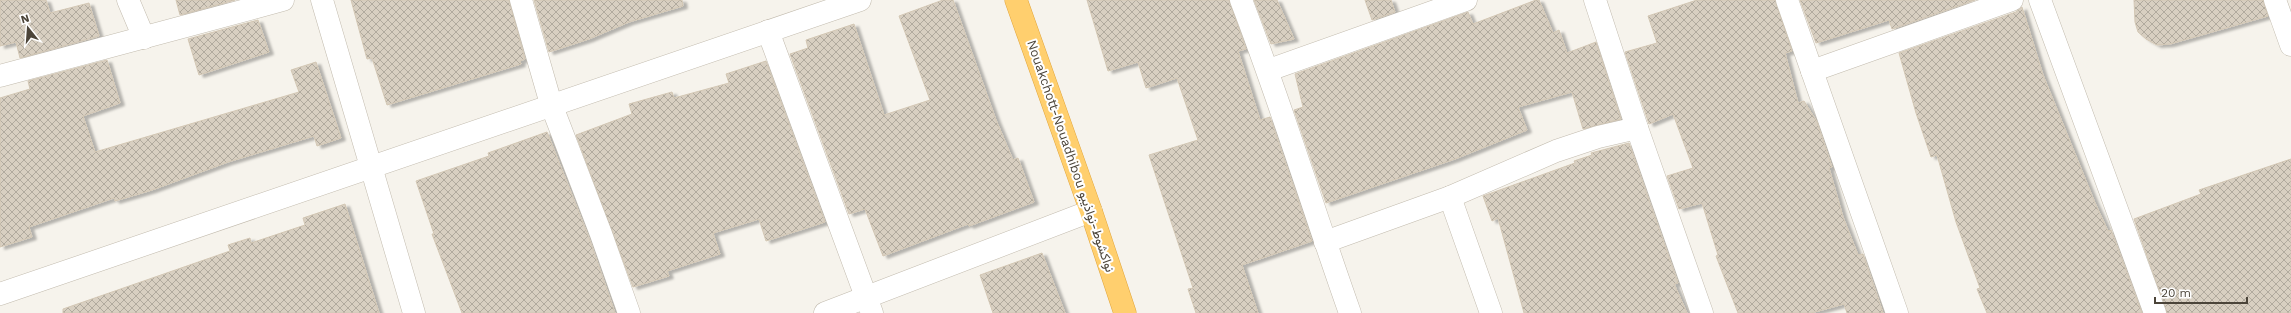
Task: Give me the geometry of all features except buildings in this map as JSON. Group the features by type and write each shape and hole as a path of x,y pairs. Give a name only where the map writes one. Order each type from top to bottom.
{"highway":[{"name":"Nouakchott-Nouadhibou نواكشوط-نواذيبو","path":"1016,0 1091,211 1125,313"}],"street":[{"path":"128,0 144,38"},
{"path":"0,76 283,0"},
{"path":"322,0 414,313"},
{"path":"521,0 551,104 601,234 629,313"},
{"path":"0,294 551,104 860,0"},
{"path":"1241,0 1269,70 1324,242 1350,313"},
{"path":"1269,70 1466,0"},
{"path":"1595,0 1637,128 1702,313"},
{"path":"1788,0 1897,313"},
{"path":"1812,71 2012,0"},
{"path":"2040,0 2155,313"},
{"path":"2275,0 2291,45"},
{"path":"768,31 869,305"},
{"path":"1324,242 1450,197 1556,151 1598,137 1637,128"},
{"path":"1450,197 1491,313"},
{"path":"825,313 869,305 1091,211"}]}
